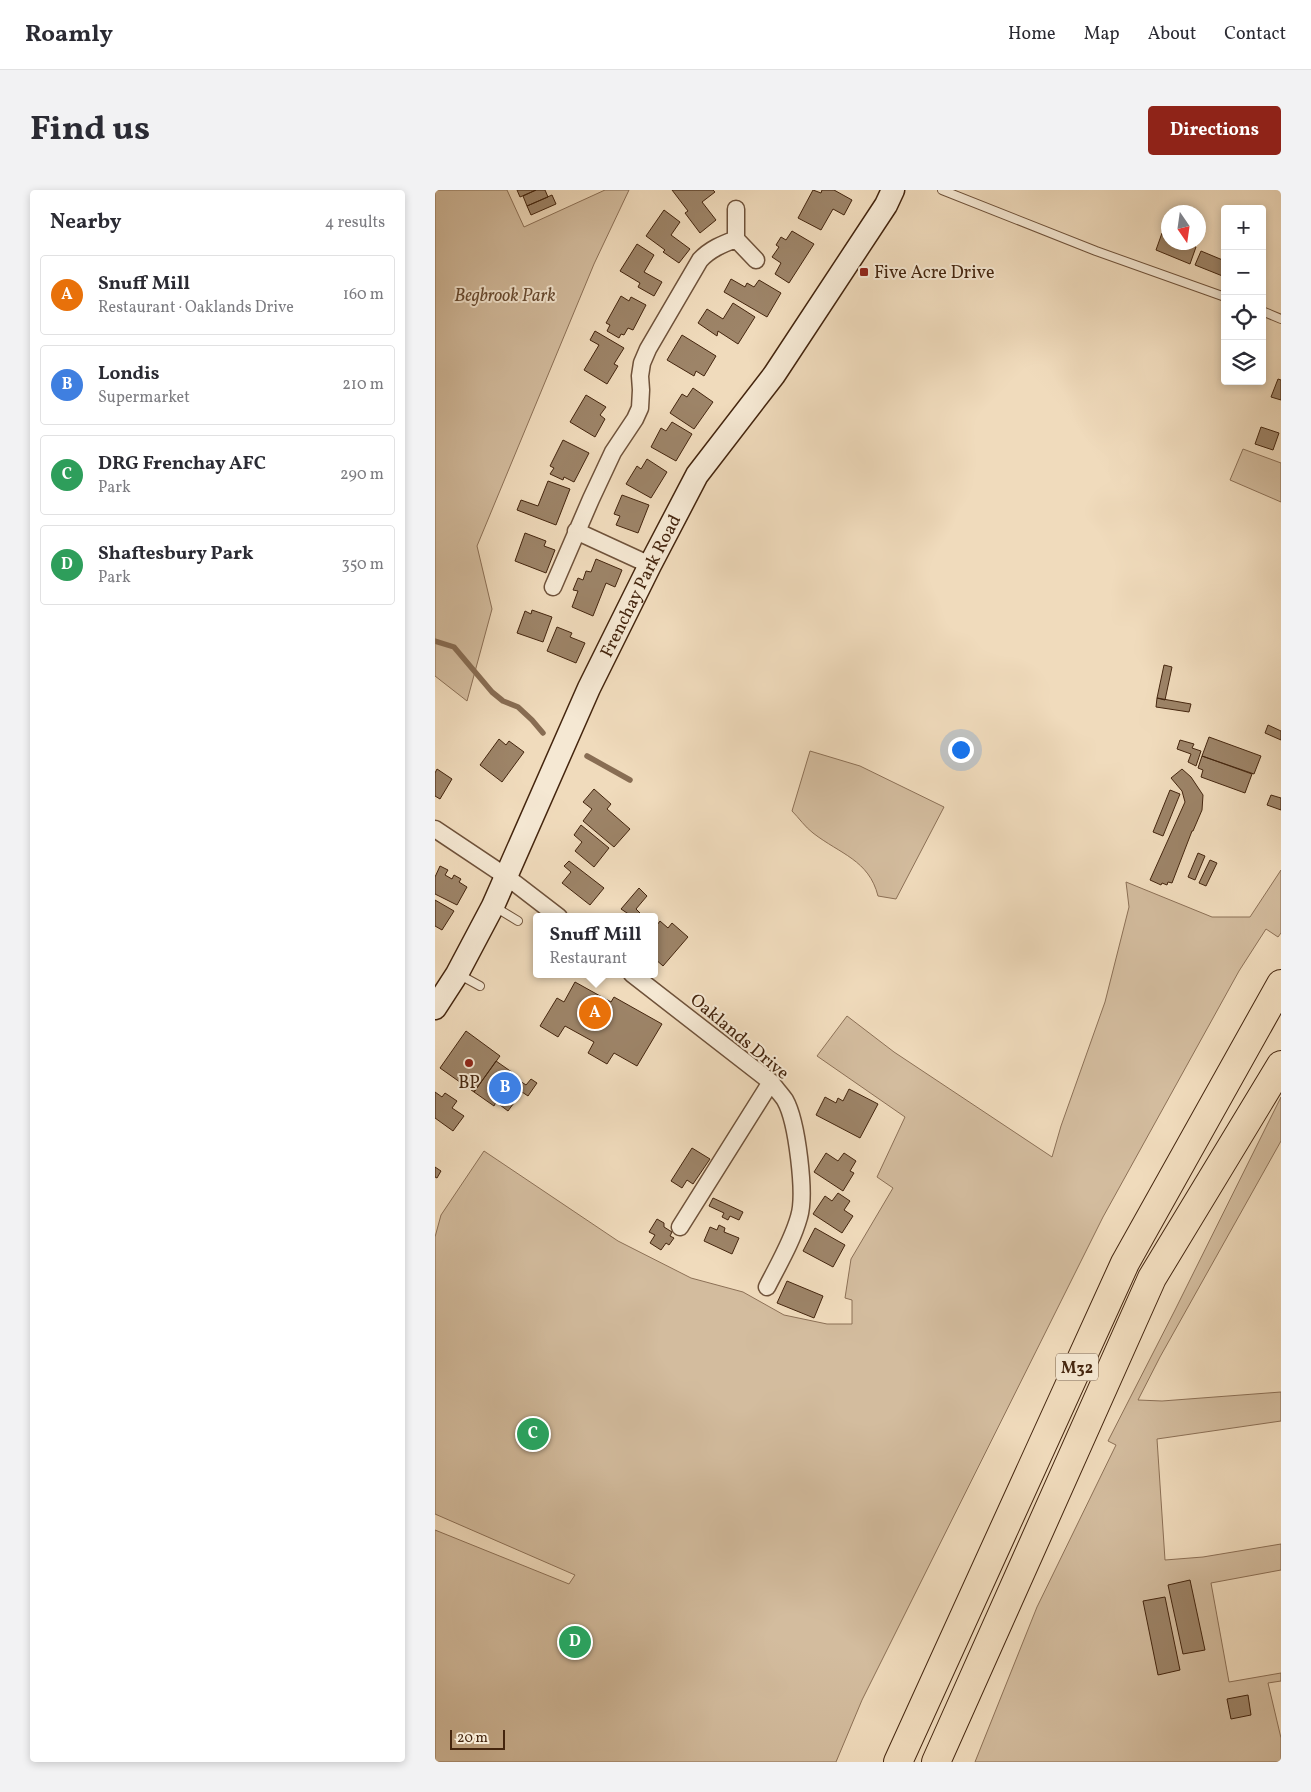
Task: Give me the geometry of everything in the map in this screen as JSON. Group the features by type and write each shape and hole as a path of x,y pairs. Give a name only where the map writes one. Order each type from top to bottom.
{"highway":[{"name":"M32","path":"898,1762 1125,1263 1281,984"},
{"name":"M32","path":"936,1762 1152,1278 1281,1065"}],"main road":[{"name":"Frenchay Park Road","path":"435,1008 457,974 493,906 581,705 697,475 775,375 886,205 893,190"}],"street":[{"path":"737,209 736,239 756,260"},
{"path":"553,587 576,531 613,452 640,408 640,376 648,349 700,260 706,253 736,239"},
{"path":"576,531 650,565"},
{"path":"435,829 507,876 554,913"},
{"name":"Oaklands Drive","path":"637,978 771,1082 785,1101 793,1120 799,1159 801,1196 799,1216 783,1256 767,1287"},
{"path":"680,1227 771,1082"}],"lane":[{"path":"942,190 1096,251 1221,296"},
{"path":"1266,313 1281,319"},
{"path":"493,906 519,921"},
{"path":"457,974 480,986"}],"green space":[{"name":"Begbrook Park","path":"435,190 507,190 524,227 605,190 629,190 594,264 477,546 492,609 467,701 435,676"},
{"path":"1243,449 1281,463 1281,502 1230,480"},
{"path":"810,751 860,766 944,807 896,899 878,896 874,884 861,866 813,833 792,811"},
{"path":"1281,870 1281,933 1278,937 1266,929 1239,971 1103,1217 862,1700 836,1762 435,1762 435,1530 569,1584 575,1575 435,1514 435,1237 441,1215 484,1151 618,1241 691,1278 743,1292 784,1315 827,1324 852,1324 852,1300 845,1298 851,1259 893,1188 877,1177 905,1117 817,1056 847,1016 894,1052 1052,1157 1061,1126 1105,1002 1129,907 1126,882 1212,917 1250,917"},
{"path":"1281,1097 1281,1141 1160,1357 1138,1400 1162,1401 1281,1392 1281,1421 1157,1439 1165,1560 1203,1557 1281,1544 1281,1570 1211,1583 1229,1682 1281,1673 1281,1681 1268,1683 1281,1738 1281,1762 975,1762 1037,1607 1116,1445 1108,1441"}],"building":[{"path":"517,190 536,190 520,197"},
{"path":"536,190 545,190 548,197 527,206 523,196"},
{"path":"672,190 713,190 715,192 702,202 716,220 700,233 685,213 688,211"},
{"path":"813,190 821,193 822,190 834,190 852,200 844,215 833,209 821,230 798,218"},
{"path":"552,195 556,204 531,215 527,206"},
{"path":"664,210 680,222 671,235 690,249 679,263 663,252 665,250 646,236"},
{"path":"792,231 814,244 789,283 775,274 781,263 772,257 779,247 776,245 781,237 786,240"},
{"path":"1161,236 1161,250 1195,250 1190,264 1156,250"},
{"path":"637,244 654,255 644,272 662,282 654,296 638,287 640,283 620,271"},
{"path":"1201,251 1221,259 1221,275 1195,265"},
{"path":"731,279 745,287 747,283 754,287 759,280 781,293 767,317 724,292"},
{"path":"621,296 629,301 631,297 646,305 633,330 628,328 624,335 621,334 619,338 607,331 610,325 606,323"},
{"path":"733,303 755,317 738,344 718,331 717,336 698,323 707,309 723,319"},
{"path":"595,331 624,348 614,364 618,366 607,384 584,370 599,345 590,340"},
{"path":"682,335 716,356 704,376 696,371 694,376 667,360"},
{"path":"1278,379 1281,380 1281,400 1271,397"},
{"path":"693,388 713,402 694,429 670,413 682,394 687,397"},
{"path":"586,395 606,407 600,415 605,419 595,437 570,422"},
{"path":"672,422 692,434 676,461 651,447 661,428 666,431"},
{"path":"1261,427 1279,433 1273,450 1255,444"},
{"path":"563,440 589,453 574,482 564,477 563,480 550,474 554,468 550,466"},
{"path":"647,459 667,472 651,498 626,484 637,466 641,469"},
{"path":"548,481 570,489 556,525 517,510 521,500 538,506"},
{"path":"622,495 649,505 638,533 616,525 620,516 614,514"},
{"path":"525,533 546,541 544,546 555,550 546,573 515,561"},
{"path":"596,559 622,570 615,587 606,583 593,616 572,607 578,591 573,590 578,578 583,580 586,571 591,572"},
{"path":"532,610 552,617 543,642 517,633 525,611 531,614"},
{"path":"557,627 572,633 570,637 585,643 576,663 547,651"},
{"path":"1164,665 1172,667 1165,700 1157,698"},
{"path":"1157,698 1191,704 1189,712 1156,707"},
{"path":"1268,725 1281,731 1281,740 1265,733"},
{"path":"1209,737 1261,756 1254,774 1202,756"},
{"path":"499,739 506,745 509,741 524,752 502,782 480,765"},
{"path":"1180,740 1194,744 1192,748 1201,751 1196,766 1188,762 1191,754 1177,749"},
{"path":"1202,756 1252,774 1245,793 1201,777 1203,770 1198,768"},
{"path":"437,769 452,779 440,799 435,796 435,773"},
{"path":"1182,769 1191,777 1203,795 1202,810 1172,883 1168,882 1167,885 1162,883 1161,885 1150,880 1185,802 1182,791 1171,778"},
{"path":"594,789 611,804 607,809 630,829 614,847 583,821 592,809 583,802"},
{"path":"1170,790 1180,794 1163,836 1153,832"},
{"path":"1271,795 1281,798 1281,810 1267,805"},
{"path":"581,825 609,848 594,867 575,851 582,842 574,835"},
{"path":"1198,853 1205,856 1195,880 1188,877"},
{"path":"1210,860 1217,863 1206,886 1199,883"},
{"path":"569,861 604,888 590,905 562,883 571,872 564,866"},
{"path":"440,866 448,870 445,875 452,879 454,875 461,879 459,882 467,887 457,905 435,894 435,877"},
{"path":"639,888 647,896 636,909 640,913 627,913 621,909"},
{"path":"435,900 454,911 442,930 435,926"},
{"path":"660,921 668,928 672,923 688,937 663,966 658,962 658,924"},
{"path":"575,982 611,1002 614,997 662,1024 637,1066 614,1053 607,1064 588,1053 594,1042 565,1026 558,1037 540,1026 557,998 564,1002"},
{"name":"BP","path":"466,1031 500,1056 474,1092 440,1068"},
{"path":"496,1061 516,1075 514,1077 526,1085 531,1079 537,1083 528,1096 522,1092 508,1111 496,1102 494,1106 474,1092"},
{"path":"849,1089 878,1104 860,1138 816,1115 825,1097 836,1103 838,1098 843,1101"},
{"path":"435,1092 442,1097 445,1093 457,1101 452,1108 464,1116 453,1131 435,1118"},
{"path":"692,1148 710,1159 693,1184 687,1180 682,1188 671,1181"},
{"path":"826,1153 838,1161 844,1153 856,1161 850,1171 854,1173 843,1191 814,1172"},
{"path":"435,1167 441,1171 437,1178 435,1177"},
{"path":"838,1193 850,1201 844,1210 853,1216 842,1233 813,1214 825,1196 832,1201"},
{"path":"713,1198 743,1212 739,1220 730,1216 728,1220 722,1217 724,1213 709,1206"},
{"path":"657,1219 664,1223 664,1227 672,1232 670,1236 674,1238 669,1245 666,1243 661,1250 650,1243 655,1235 649,1232"},
{"path":"719,1225 725,1228 724,1232 739,1238 732,1254 704,1241 710,1227 717,1230"},
{"path":"815,1228 845,1245 833,1267 803,1251"},
{"path":"787,1281 823,1296 814,1318 777,1303"},
{"path":"1190,1580 1205,1650 1183,1654 1168,1585"},
{"path":"1165,1597 1180,1670 1158,1675 1143,1601"},
{"path":"1248,1695 1251,1715 1231,1719 1227,1699"}],"waterway":[{"path":"435,641 454,647 492,692 503,701 518,707 543,733"},
{"path":"587,756 630,780"}],"place":[{"name":"Five Acre Drive","path":"864,272"},
{"name":"Snuff Mill","path":"595,1013"},
{"name":"BP","path":"469,1063"},
{"name":"Londis","path":"505,1088"},
{"name":"DRG Frenchay AFC","path":"533,1434"},
{"name":"Shaftesbury Park","path":"575,1642"}]}
